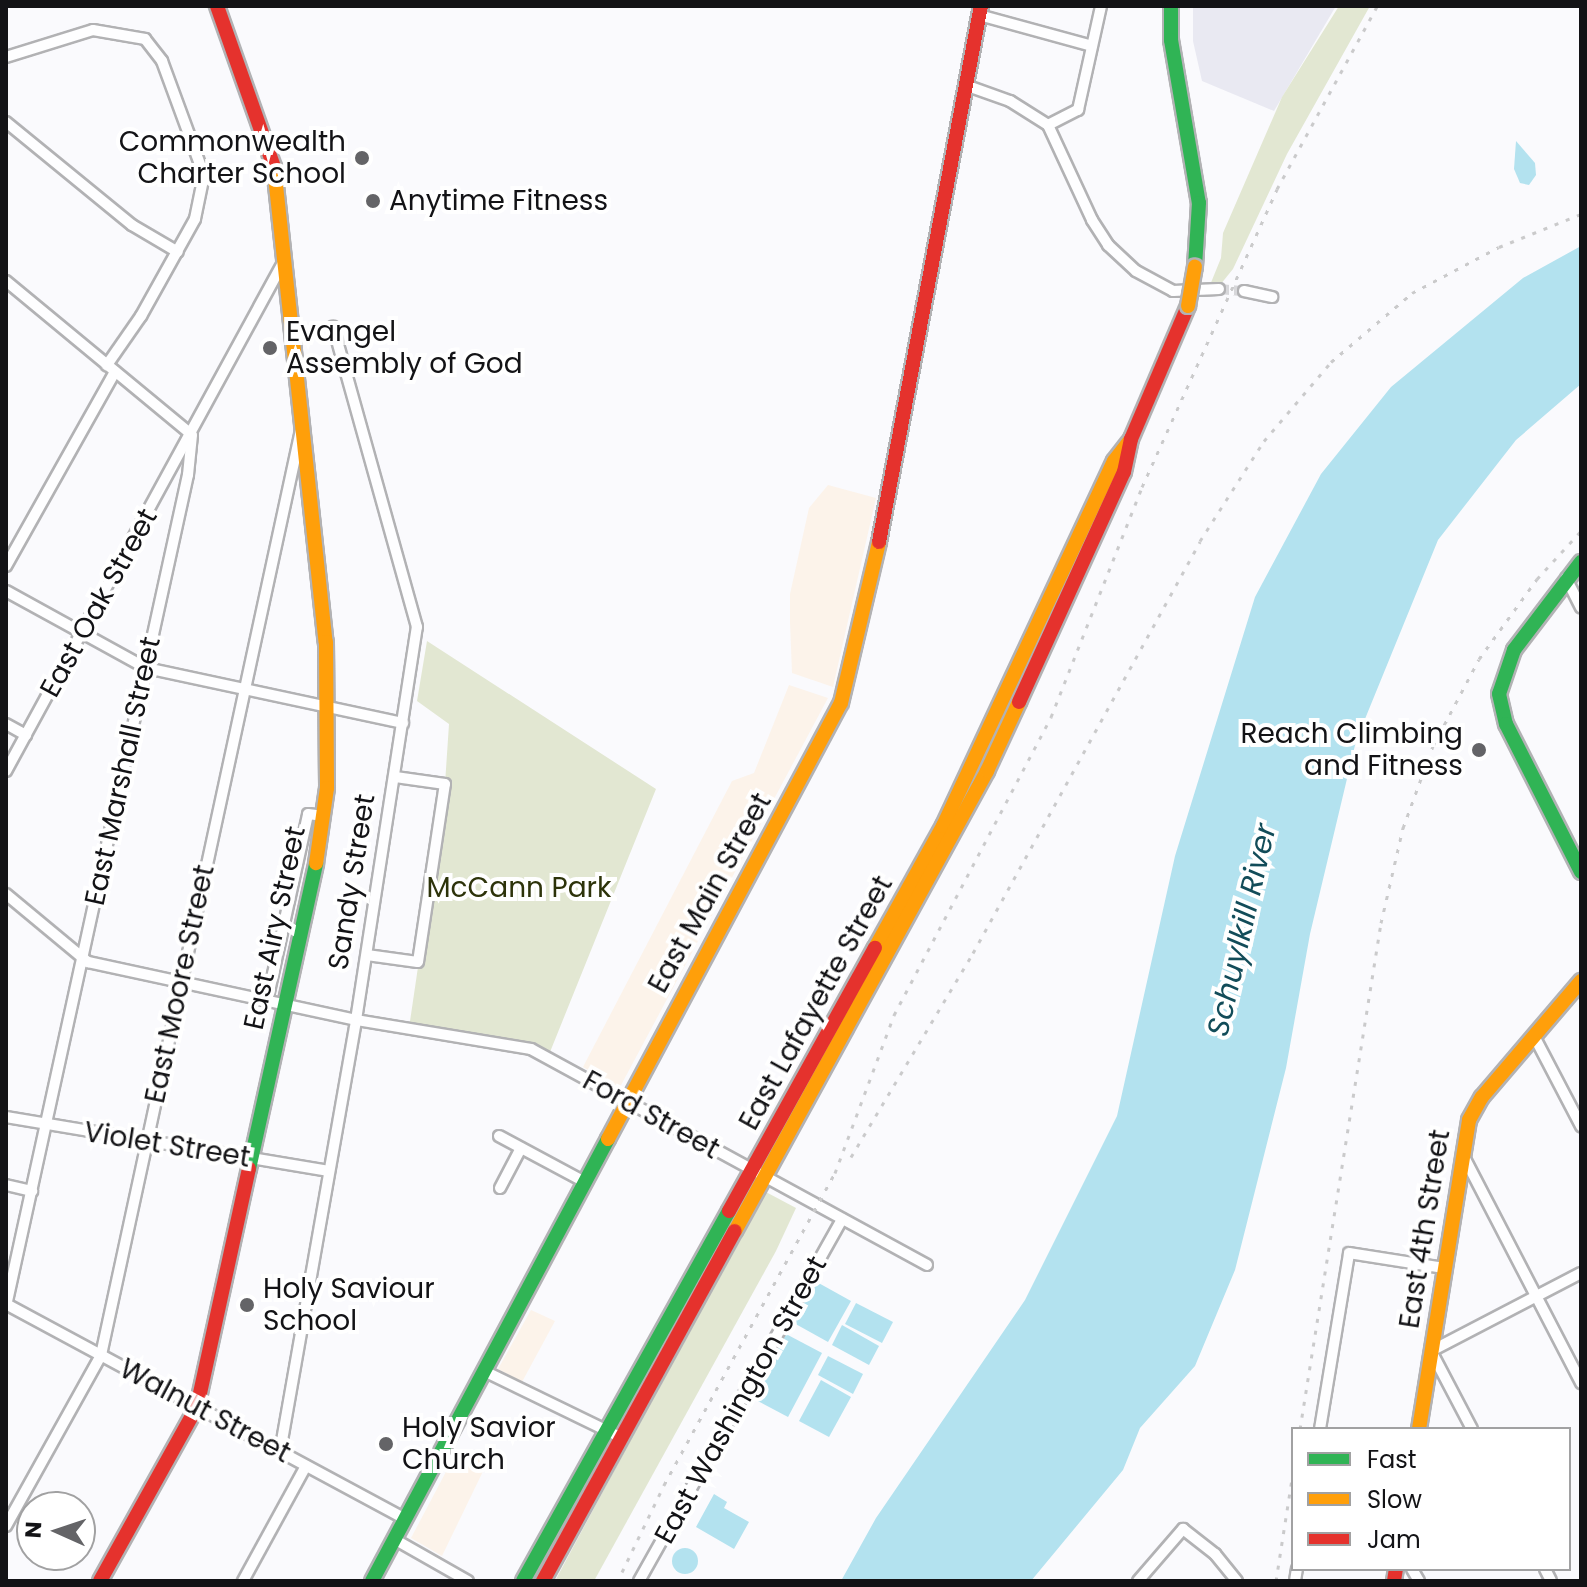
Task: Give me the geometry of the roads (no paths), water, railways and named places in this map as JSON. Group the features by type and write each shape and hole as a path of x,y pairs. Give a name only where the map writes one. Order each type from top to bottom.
{"main road":[{"path":"217,6 273,158 288,254"},
{"name":"East Lafayette Street","path":"543,1581 616,1435 758,1174 987,771 1124,472 1131,439 1188,306 1195,267 1198,191 1171,40 1171,6"},
{"name":"East Main Street","path":"372,1581 841,703 878,550 980,11"},
{"name":"East Airy Street","path":"100,1581 197,1407 293,975 324,816 329,709 288,254"},
{"path":"1581,562 1566,578 1507,664 1499,694 1506,724 1581,872"},
{"name":"East 4th Street","path":"1419,1427 1463,1155 1477,1104 1581,981"},
{"name":"East Lafayette Street","path":"523,1581 616,1435"}],"street":[{"path":"1048,125 1078,110 1101,6"},
{"path":"980,11 1092,46"},
{"path":"6,57 93,30 130,33 155,48 204,175 195,219 6,566"},
{"path":"965,85 1010,101 1048,125 1092,220 1121,258 1161,288 1219,289"},
{"path":"6,122 132,225 178,252"},
{"name":"East Marshall Street","path":"6,1305 146,668 192,435 288,254"},
{"path":"6,281 192,435"},
{"path":"1244,291 1272,297"},
{"name":"Sandy Street","path":"280,1452 367,955 417,627 333,327"},
{"name":"East Moore Street","path":"6,1526 101,1355 303,422"},
{"name":"East Oak Street","path":"6,771 192,435"},
{"path":"1566,578 1581,607"},
{"path":"6,591 146,668 403,723"},
{"path":"6,724 26,735"},
{"path":"367,955 418,962 445,784 395,777"},
{"path":"267,1001 308,814 324,816"},
{"path":"6,894 82,958"},
{"name":"Ford Street","path":"82,958 356,1020 531,1049 927,1265"},
{"path":"274,970 293,975"},
{"path":"1534,1036 1581,1126"},
{"name":"Violet Street","path":"6,1117 328,1171"},
{"path":"499,1136 583,1181"},
{"path":"500,1188 521,1148"},
{"path":"1463,1155 1581,1383"},
{"path":"6,1185 32,1191"},
{"name":"East Washington Street","path":"639,1581 842,1219"},
{"path":"1320,1427 1349,1253 1444,1268"},
{"path":"1471,1427 1431,1351 1581,1273"},
{"name":"Walnut Street","path":"6,1305 405,1519"},
{"path":"484,1371 616,1435"},
{"path":"243,1581 306,1466"},
{"path":"1138,1581 1183,1529 1215,1554 1237,1581"},
{"path":"394,1539 468,1581"}],"water":[{"path":"1516,141 1535,163 1536,175 1529,185 1520,183 1514,169"},
{"name":"Schuylkill River","path":"1581,246 1581,384 1516,440 1438,540 1356,741 1310,934 1286,1068 1235,1270 1195,1366 1140,1428 1123,1470 1031,1581 841,1581 876,1518 1025,1300 1117,1116 1175,856 1255,597 1321,474 1391,387 1523,278"},
{"path":"815,1281 851,1301 828,1342 792,1322"},
{"path":"856,1303 893,1322 882,1343 845,1324"},
{"path":"842,1325 879,1346 869,1365 832,1345"},
{"path":"786,1334 822,1353 788,1417 752,1398"},
{"path":"828,1356 863,1374 853,1394 818,1375"},
{"path":"821,1380 851,1397 829,1437 799,1421"},
{"path":"714,1494 727,1502 724,1508 749,1522 734,1549 696,1527"},
{"path":"685,1548 695,1551 698,1561 695,1571 685,1574 675,1571 672,1561 675,1551"}],"tunnel":[{"path":"1219,289 1244,291"}],"railway":[{"path":"622,1572 664,1485 835,1173 894,1015 1051,717 1142,487 1277,189 1377,6"},
{"path":"851,1157 973,953 1200,541 1264,441 1331,362 1412,293 1499,247 1581,214"},
{"path":"1300,1427 1381,923 1403,828 1433,746 1479,659 1537,579 1581,531"},
{"path":"1276,1581 1291,1486"}],"place":[{"name":"Commonwealth Charter School","path":"362,158"},
{"name":"Anytime Fitness","path":"373,201"},
{"name":"Evangel Assembly of God","path":"270,348"},
{"name":"Reach Climbing and Fitness","path":"1479,750"},
{"name":"Holy Saviour School","path":"247,1305"},
{"name":"Holy Savior Church","path":"386,1444"}],"park label":[{"name":"McCann Park","path":"519,888"}]}
